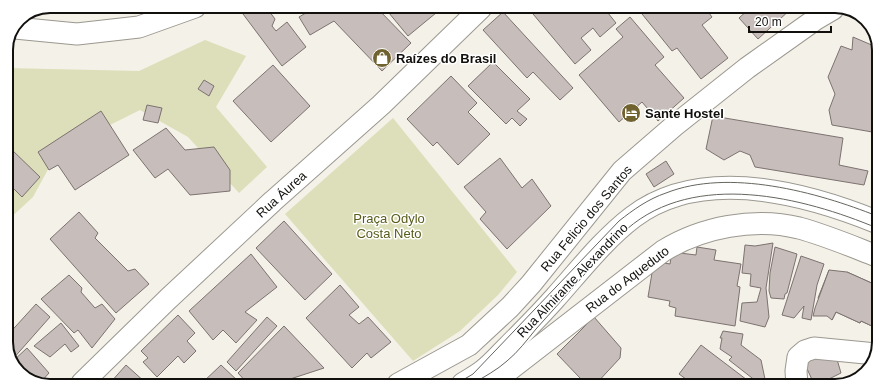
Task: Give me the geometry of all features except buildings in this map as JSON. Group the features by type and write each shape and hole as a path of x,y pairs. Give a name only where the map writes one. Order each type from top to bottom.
{"street":[{"path":"20,29 77,34 138,27 178,13"},
{"name":"Rua Áurea","path":"86,379 168,299 273,201 381,105 476,13"},
{"name":"Rua Felicio dos Santos","path":"407,379 469,345 510,307 531,284 622,171 674,126 747,68 826,13"},
{"name":"Rua Almirante Alexandrino","path":"471,379 483,371 535,320 623,225 644,210 667,198 702,189 732,188 752,190 799,197 828,204 872,220"},
{"name":"Rua do Aqueduto","path":"497,379 663,251 675,244 705,232 722,228 756,224 784,225 799,228 872,254"},
{"path":"797,379 798,357 805,351 814,348 870,353"}],"green space":[{"path":"205,40 246,56 216,107 267,167 239,193 188,137 140,110 58,151 33,197 13,216 13,68 139,71"},
{"name":"Praça Odylo Costa Neto","path":"393,118 517,272 498,295 460,331 413,361 285,214"}],"tram line":[{"path":"464,379 473,374 619,221 641,205 659,195 691,186 717,183 745,183 773,186 800,192 828,199 872,214"},
{"path":"480,379 495,370 519,350 617,238 627,229 654,211 684,200 716,195 750,195 783,199 816,207 872,226"}],"place":[{"name":"Raízes do Brasil","path":"382,58"},
{"name":"Sante Hostel","path":"631,113"}]}
